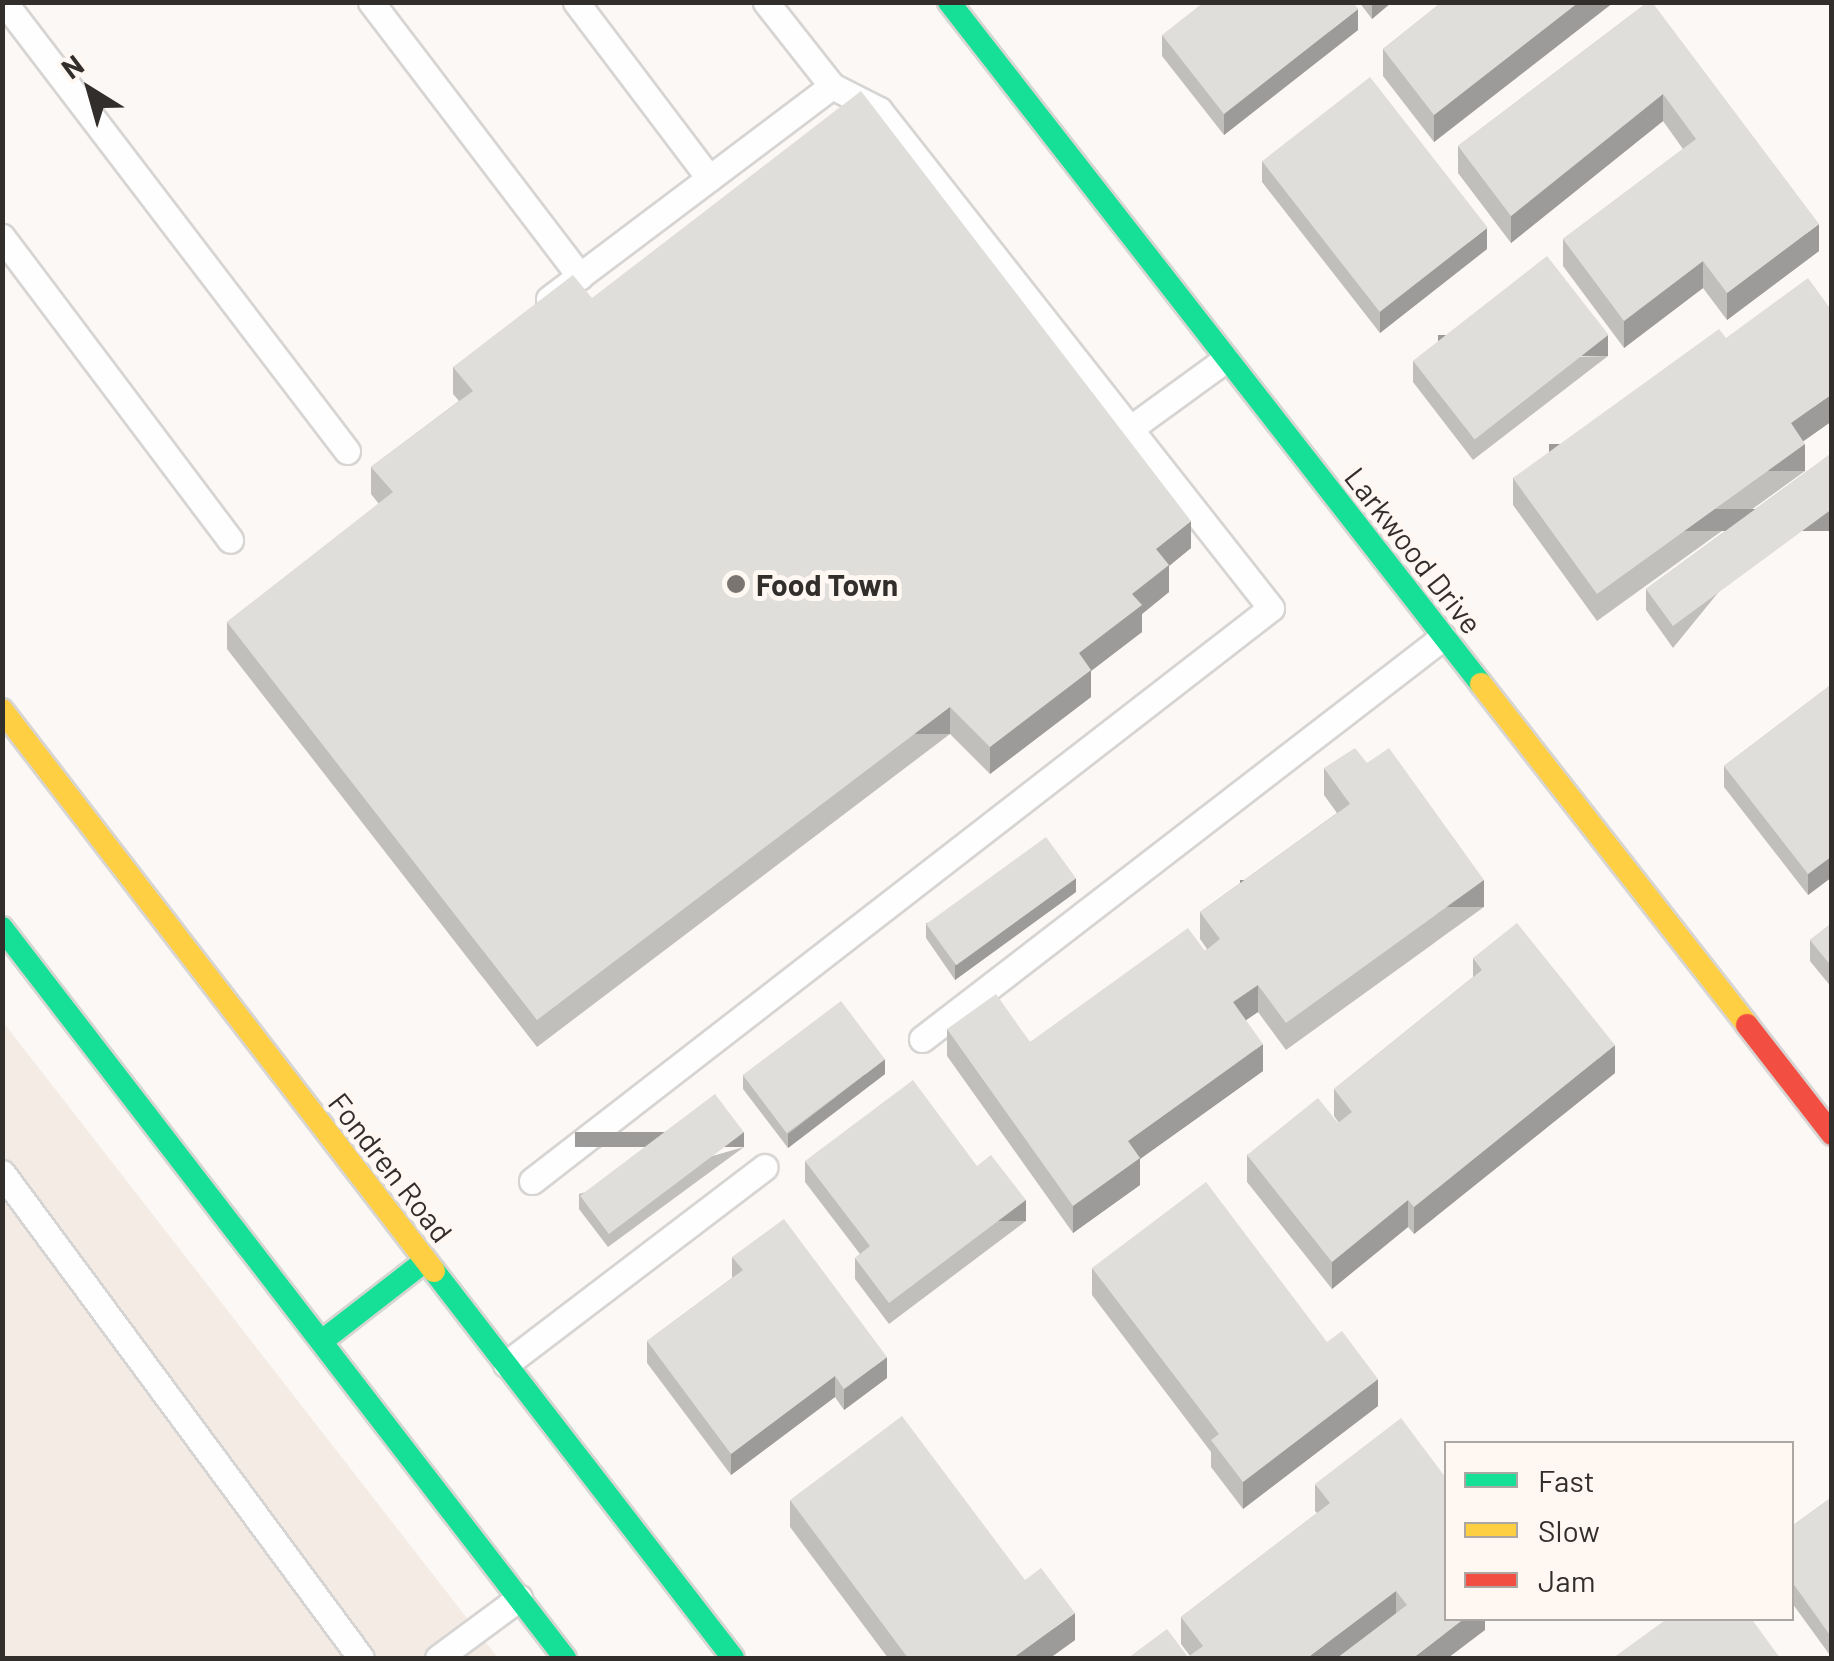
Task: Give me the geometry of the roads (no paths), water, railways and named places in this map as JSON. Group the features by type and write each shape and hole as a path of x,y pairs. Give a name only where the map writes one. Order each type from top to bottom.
{"main road":[{"name":"Larkwood Drive","path":"948,2 1832,1134"},
{"name":"Fondren Road","path":"2,710 733,1658"},
{"path":"15,777 40,758"},
{"path":"2,928 565,1658"},
{"path":"322,1342 425,1260"}],"lane":[{"path":"4,2 348,451"},
{"path":"371,2 580,276"},
{"path":"576,2 709,178"},
{"path":"532,1180 1271,608 880,110 832,86 766,2"},
{"path":"522,319 832,86"},
{"path":"2,237 230,540"},
{"path":"1132,428 1226,359"},
{"path":"922,1039 1444,637"},
{"path":"506,1364 765,1166"},
{"path":"2,1173 361,1658"},
{"path":"438,1658 518,1598"}],"place":[{"name":"Food Town","path":"736,584"}]}
